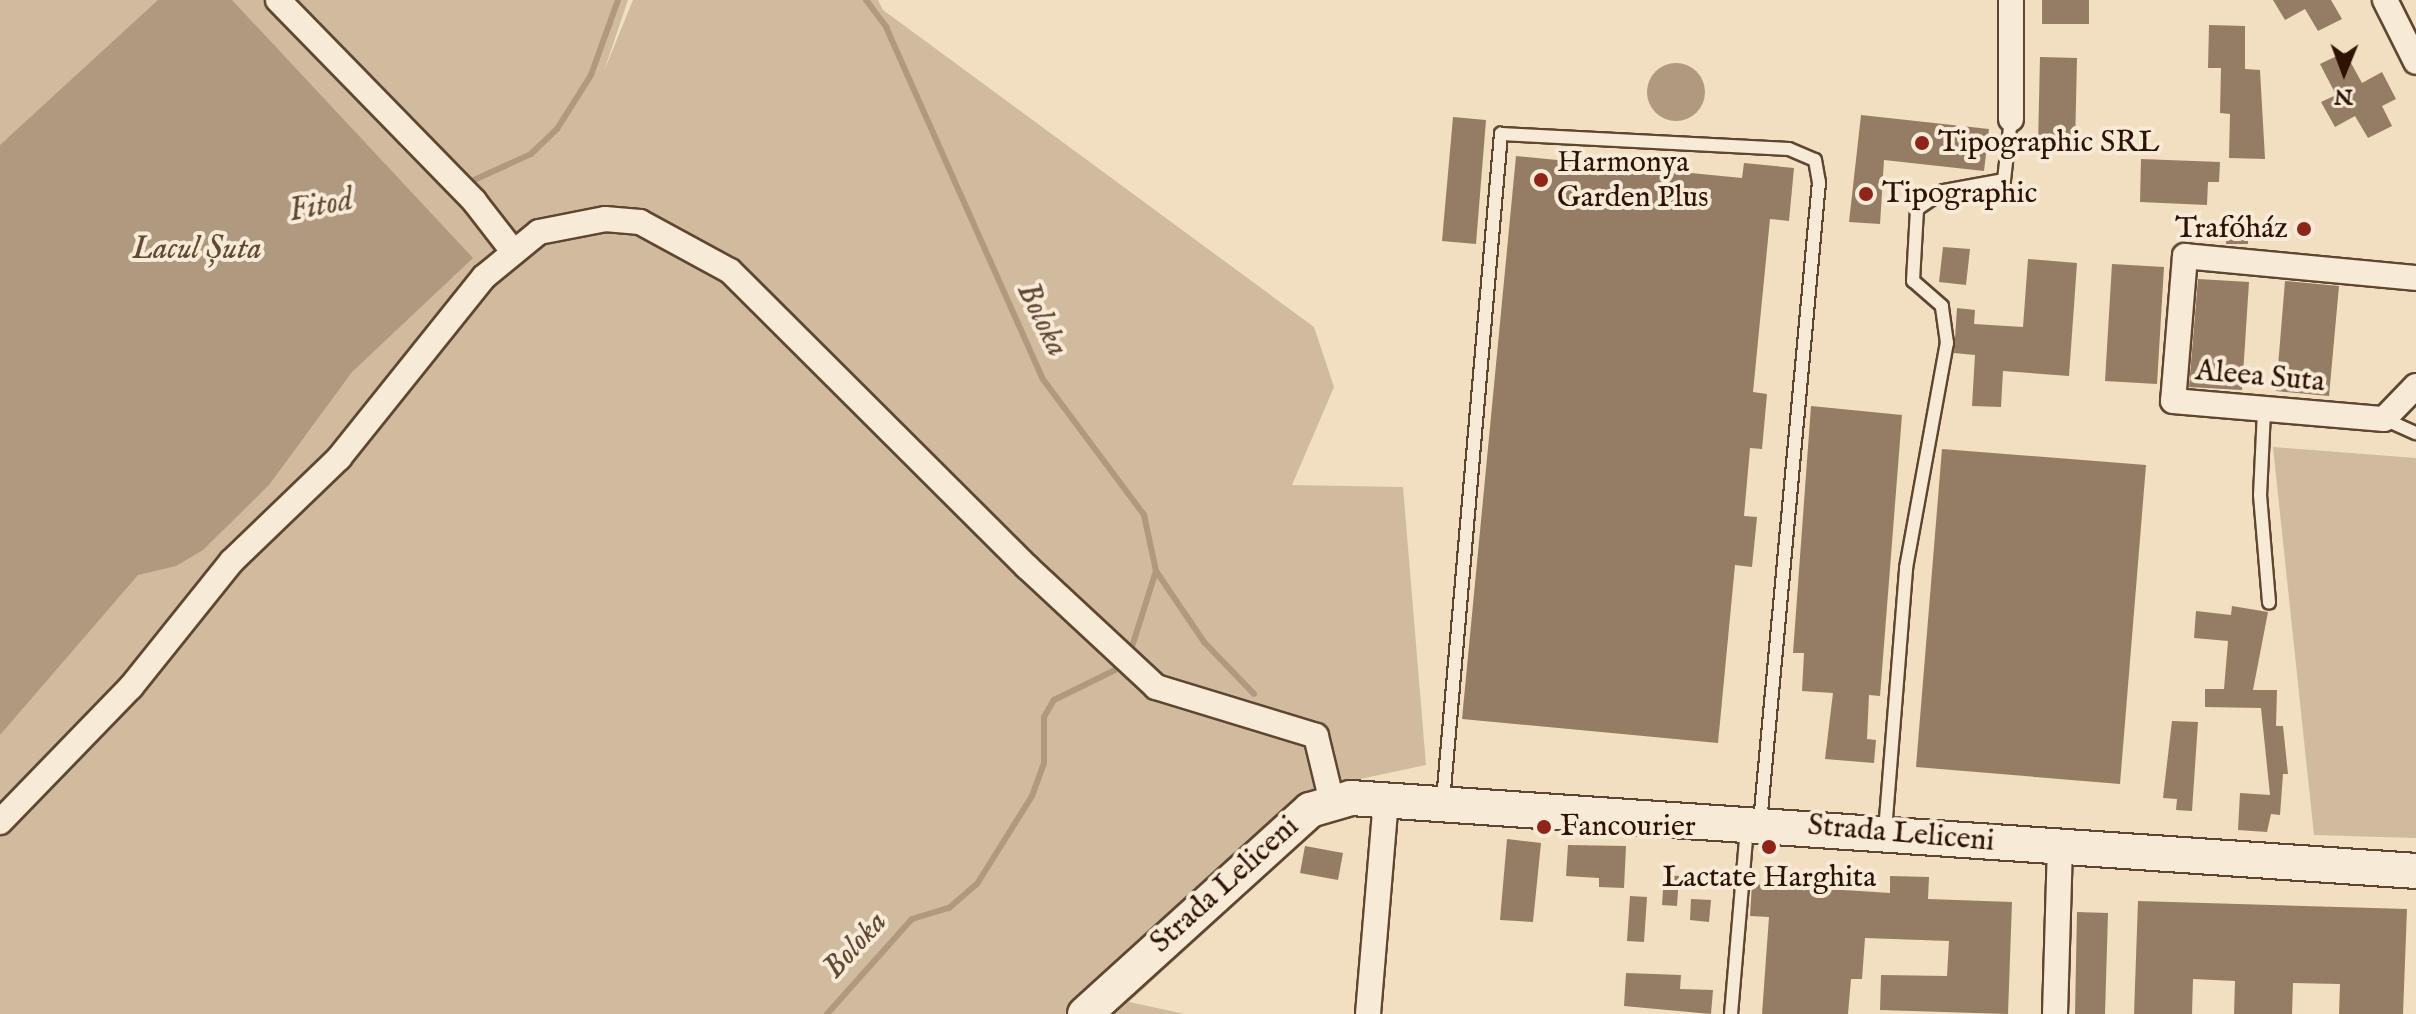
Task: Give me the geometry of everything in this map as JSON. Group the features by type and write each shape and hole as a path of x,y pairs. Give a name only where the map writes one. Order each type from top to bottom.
{"main road":[{"name":"Strada Leliceni","path":"1085,1014 1247,862 1310,810 1332,802 1386,798 1443,801 2416,871"}],"street":[{"path":"278,0 474,201 512,250"},
{"path":"2011,0 2011,119"},
{"path":"2385,0 2416,62"},
{"path":"0,822 131,687 232,561 339,458 512,250 554,227 605,219 640,222 730,271 983,525 1156,687 1316,736 1332,802"},
{"name":"Aleea Suta","path":"2384,419 2173,401 2185,256 2416,278"},
{"path":"2384,419 2416,386"},
{"path":"1368,1014 1386,798"},
{"path":"2055,1014 2060,847"}],"lane":[{"path":"1885,832 1906,568 1947,343 1942,306 1913,281 1917,209 1923,200 1944,191 2004,180 2011,119"},
{"path":"1443,801 1501,134 1789,149 1815,160 1819,182 1754,822 1731,1014"},
{"path":"2264,411 2260,495 2269,603"},
{"path":"2384,419 2416,433"}],"shaded area":[{"path":"0,0 628,0 604,71 633,0 878,0 883,10 1314,327 1334,387 1292,485 1403,487 1426,765 1313,789 1319,828 1129,1002 1185,1014 0,1014"},
{"path":"2273,447 2416,458 2416,838 2314,835"}],"water":[{"name":"Lacul Șuta","path":"158,0 232,0 473,258 352,372 269,485 203,550 176,566 138,575 0,735 0,145"},
{"path":"1676,63 1697,71 1705,92 1697,113 1676,121 1655,113 1647,92 1655,71"}],"building":[{"path":"2042,0 2089,0 2089,24 2042,24"},
{"path":"2273,0 2331,0 2342,19 2318,31 2305,9 2285,20"},
{"path":"2209,25 2245,26 2245,69 2260,70 2265,159 2229,158 2230,114 2220,113 2221,68 2208,68"},
{"path":"2345,52 2362,83 2382,72 2396,99 2382,106 2392,126 2368,138 2355,116 2335,127 2321,102 2336,95 2320,64"},
{"path":"2040,57 2077,58 2075,147 2038,146"},
{"name":"Tipographic SRL","path":"1861,115 1989,129 1984,171 1884,160 1880,224 1849,222"},
{"path":"1453,117 1486,120 1476,244 1442,241"},
{"path":"1516,156 1742,178 1744,163 1794,168 1789,221 1770,219 1753,392 1767,394 1762,449 1750,448 1744,516 1757,517 1752,567 1735,565 1718,743 1462,719"},
{"path":"2141,159 2220,162 2219,182 2208,182 2207,205 2140,202"},
{"path":"2227,223 2248,224 2248,244 2226,244"},
{"path":"1943,247 1970,249 1966,285 1939,282"},
{"path":"2028,259 2077,263 2069,376 2003,371 2001,407 1972,406 1975,355 1954,353 1957,308 1975,310 1974,324 2023,327"},
{"path":"2112,264 2164,267 2157,384 2105,381"},
{"path":"2198,279 2249,282 2242,390 2189,387"},
{"path":"2285,281 2339,286 2329,396 2276,391"},
{"path":"1811,406 1902,415 1880,696 1869,695 1867,739 1876,740 1874,763 1825,759 1833,693 1802,691 1804,653 1793,653"},
{"path":"1942,449 2146,465 2120,784 1916,767"},
{"path":"2232,606 2268,612 2253,690 2277,690 2276,726 2283,726 2288,774 2283,774 2280,815 2271,814 2267,832 2238,830 2240,793 2270,795 2261,708 2205,707 2205,689 2224,689 2228,641 2194,638 2196,611 2231,615"},
{"path":"2172,721 2198,722 2192,811 2176,810 2177,799 2163,798"},
{"path":"1507,839 1541,843 1533,922 1500,920"},
{"path":"1568,845 1626,846 1624,888 1599,887 1599,878 1566,876"},
{"path":"1305,846 1343,853 1338,880 1300,873"},
{"path":"1664,875 1679,876 1677,906 1662,905"},
{"path":"1890,876 1929,877 1928,899 2012,902 2008,1014 1880,1010 1881,975 1947,976 1949,941 1865,938 1862,979 1851,979 1848,1014 1762,1014 1769,917 1750,916 1752,884 1890,893"},
{"path":"1630,896 1647,897 1644,942 1627,941"},
{"path":"1691,899 1711,900 1709,922 1690,920"},
{"path":"2138,901 2407,909 2403,1014 2339,1014 2340,984 2293,983 2292,1014 2234,1014 2235,981 2193,979 2192,1014 2134,1014"},
{"path":"2077,912 2108,913 2105,1014 2075,1014"},
{"path":"1626,973 1681,975 1680,989 1713,990 1711,1014 1624,1006"}],"waterway":[{"name":"Fitod","path":"474,180 531,154 557,129 591,75 618,0"},
{"name":"Boloka","path":"866,0 886,27 1042,378 1144,515 1156,571 1131,650"},
{"path":"1156,571 1204,642 1254,694"},
{"name":"Boloka","path":"827,1014 912,919 949,908 977,884 1032,796 1044,763 1044,717 1054,700 1115,670"}],"place":[{"name":"Tipographic SRL","path":"1922,143"},
{"name":"Harmonya Garden Plus","path":"1541,180"},
{"name":"Tipographic","path":"1866,194"},
{"name":"Trafóház","path":"2304,229"},
{"name":"Fancourier","path":"1544,827"},
{"name":"Lactate Harghita","path":"1769,847"}]}
